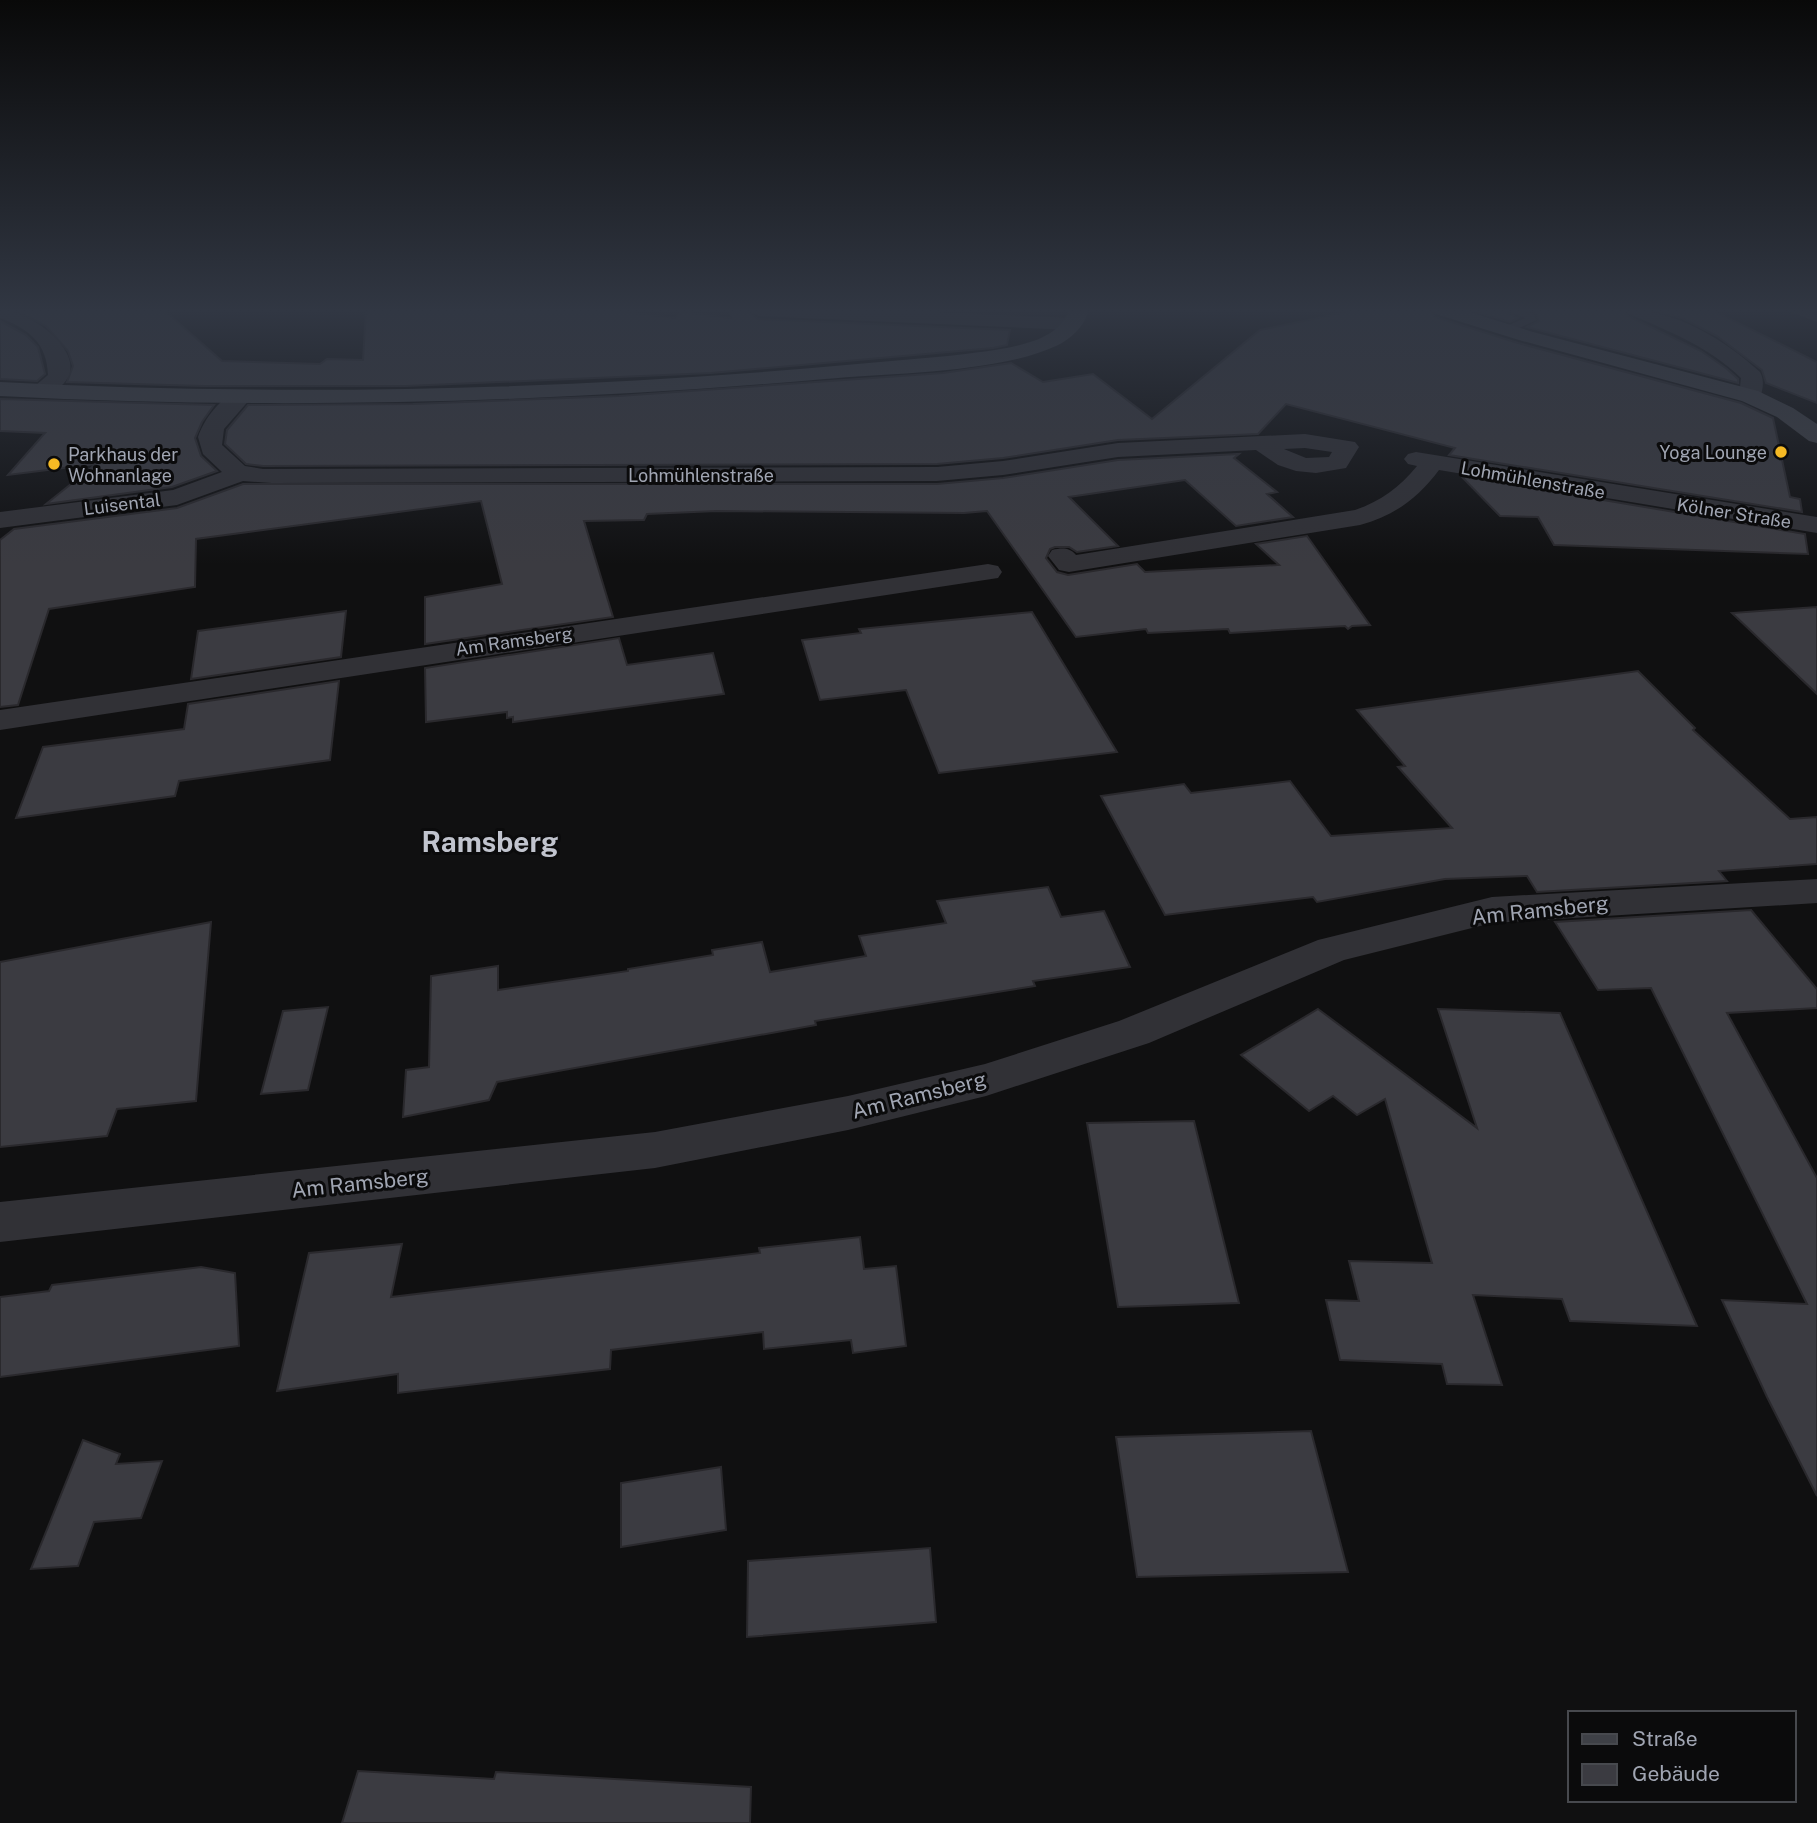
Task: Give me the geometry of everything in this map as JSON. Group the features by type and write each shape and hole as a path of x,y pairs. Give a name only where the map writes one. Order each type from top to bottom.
{"main road":[{"path":"156,395 240,398 382,395"},
{"path":"1747,395 1814,429"}],"street":[{"path":"240,398 214,424 210,433 211,447 222,461 240,474"},
{"name":"Lohmühlenstraße","path":"240,474 937,474 1003,468 1118,450 1261,443"},
{"name":"Lohmühlenstraße","path":"1062,555 1069,564 1360,517 1390,506 1409,493 1424,461 1651,500"},
{"name":"Luisental","path":"0,520 177,497 240,474"},
{"name":"Kölner Straße","path":"1651,500 1817,525"},
{"name":"Am Ramsberg","path":"0,720 988,572"},
{"name":"Am Ramsberg","path":"0,1222 194,1199 376,1183 669,1148 848,1113 986,1080 1134,1032 1332,950 1492,910 1817,891"}],"building":[{"path":"632,395 1121,395 1152,419 1181,395 1712,395 1741,403 1773,418 1790,497 1800,499 1802,512 1449,455 1455,448 1286,404 1258,434 1118,440 1003,458 937,464 263,466 246,464 225,444 227,430 248,405 413,404"},
{"path":"1797,395 1817,395 1817,403"},
{"path":"0,399 214,405 195,438 201,456 217,471 172,487 46,504 96,464 8,475 45,433 0,431"},
{"path":"1239,454 1234,458 1277,492 1267,494 1293,517 1236,526 1185,480 1069,497 1118,546 1077,552 1069,547 1055,547 1050,549 1046,558 1057,572 1068,575 1137,564 1145,572 1279,565 1256,544 1307,536 1370,625 1352,626 1348,629 1345,626 1230,633 1228,629 1148,633 1146,629 1076,637 987,511 717,511 647,514 644,520 584,521 613,617 425,644 425,597 502,584 481,501 196,539 195,587 49,609 18,705 0,707 0,540 14,529 177,508 243,484 937,484 1003,478 1118,460"},
{"path":"1461,476 1805,534 1808,554 1554,545 1538,517 1500,516"},
{"path":"1817,607 1817,694 1732,613"},
{"path":"346,611 341,657 191,679 198,631"},
{"path":"1032,612 1117,752 939,773 906,690 820,700 802,640 861,633 859,629"},
{"path":"619,638 627,665 713,653 724,694 513,722 513,717 507,718 507,712 426,722 425,668"},
{"path":"1638,671 1695,728 1693,730 1790,819 1817,817 1817,864 1719,871 1727,881 1537,892 1527,876 1445,879 1317,902 1313,897 1165,915 1101,796 1184,784 1191,793 1290,781 1331,836 1452,828 1398,767 1405,766 1357,710"},
{"path":"339,681 330,760 179,781 175,796 16,818 43,747 184,729 188,704"},
{"path":"1048,887 1061,917 1104,911 1130,967 1033,981 1035,986 815,1021 816,1025 497,1082 489,1100 403,1117 406,1070 429,1067 431,976 498,966 498,990 628,971 713,955 712,950 762,942 770,972 866,956 859,936 946,923 937,901"},
{"path":"1751,910 1817,989 1817,1008 1727,1013 1817,1178 1817,1496 1722,1300 1807,1304 1651,988 1598,990 1555,922"},
{"path":"211,922 196,1101 117,1109 107,1136 0,1147 0,962"},
{"path":"328,1007 308,1090 261,1094 283,1011"},
{"path":"1318,1009 1477,1128 1438,1009 1560,1013 1697,1326 1570,1321 1562,1299 1473,1295 1502,1385 1447,1384 1442,1364 1340,1360 1326,1300 1359,1301 1349,1261 1432,1263 1385,1099 1357,1115 1333,1096 1309,1111 1241,1055"},
{"path":"1194,1121 1239,1303 1118,1307 1087,1123"},
{"path":"860,1237 864,1269 896,1266 906,1346 853,1353 851,1340 764,1349 763,1332 611,1350 610,1369 398,1393 398,1374 277,1391 309,1253 402,1244 391,1297 760,1253 759,1248"},
{"path":"201,1267 235,1273 239,1346 0,1377 0,1297 49,1291 52,1285"},
{"path":"1311,1431 1348,1572 1137,1577 1116,1437"},
{"path":"83,1440 120,1454 116,1464 162,1461 141,1518 94,1522 78,1566 31,1569"},
{"path":"721,1467 726,1530 621,1547 621,1483"},
{"path":"930,1548 936,1622 747,1637 748,1561"},
{"path":"358,1771 494,1779 496,1772 751,1787 750,1823 342,1823"}],"place":[{"name":"Yoga Lounge","path":"1781,452"},
{"name":"Parkhaus der Wohnanlage","path":"54,464"}],"district":[{"name":"Ramsberg","path":"490,841"}]}
